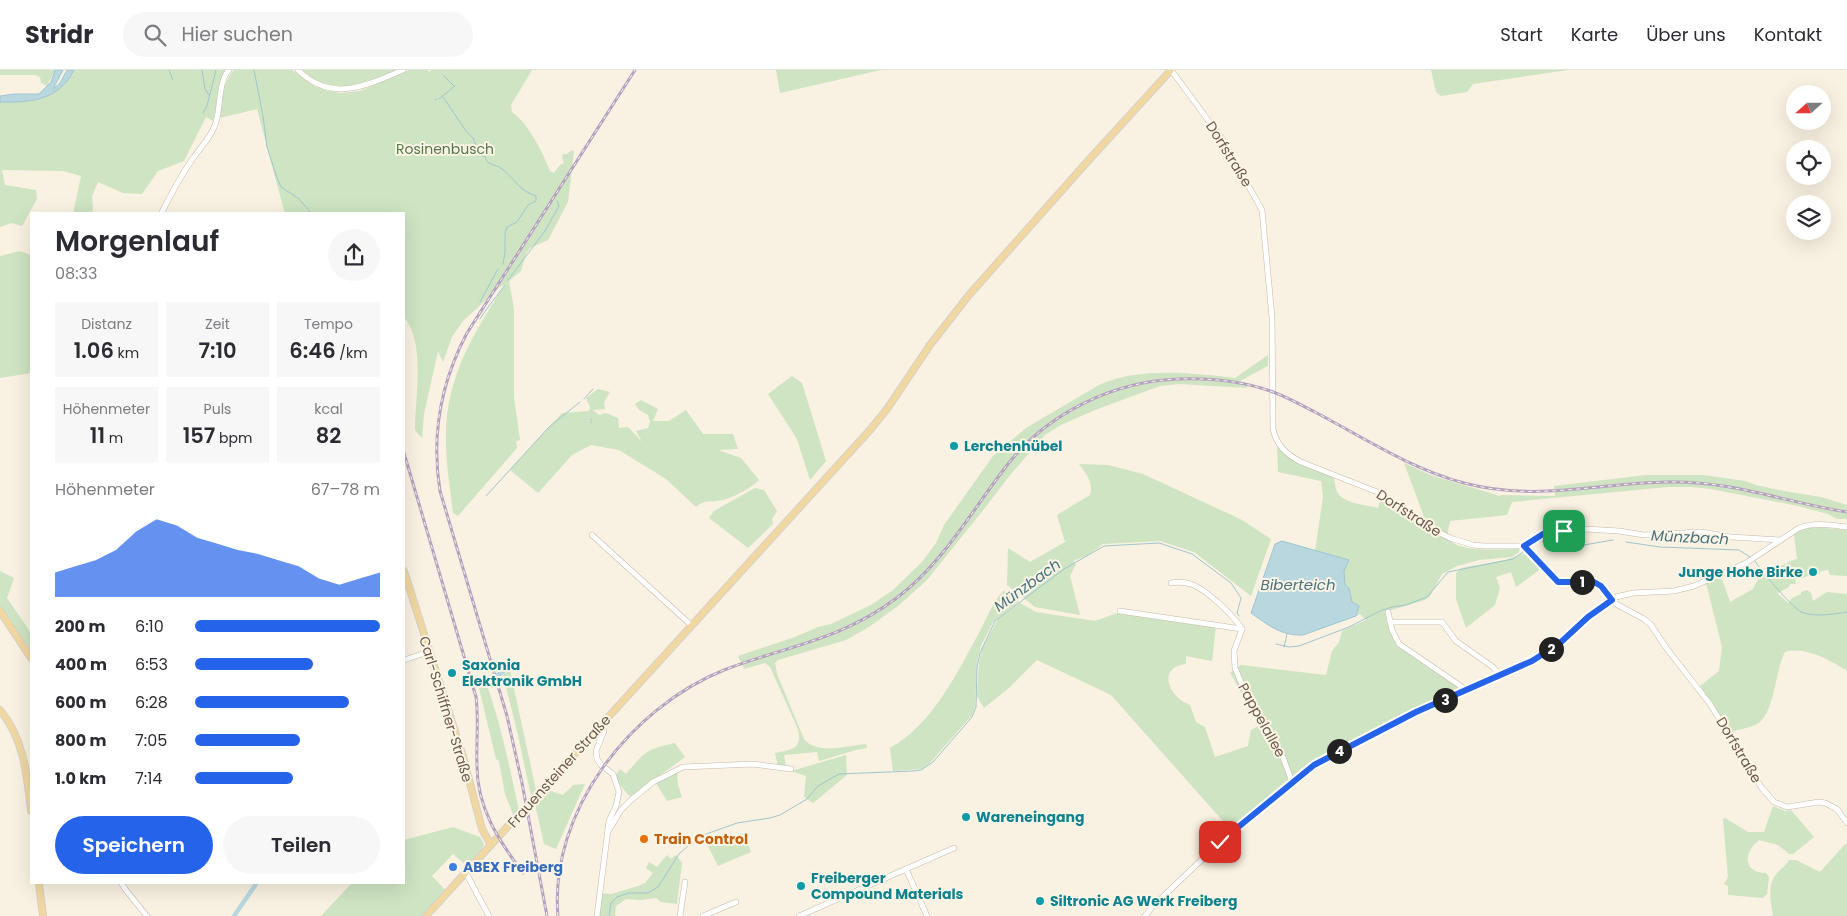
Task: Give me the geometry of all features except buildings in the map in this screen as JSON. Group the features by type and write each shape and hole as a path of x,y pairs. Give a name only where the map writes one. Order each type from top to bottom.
{"main road":[{"name":"Frauensteiner Straße","path":"426,916 870,430 887,409 930,345 969,295 1171,70"},
{"name":"Carl-Schiffner-Straße","path":"405,574 428,652 464,760 482,828 491,845"},
{"path":"0,611 30,656"},
{"path":"0,710 12,725 22,748 30,804"},
{"path":"39,884 43,916"}],"street":[{"path":"162,212 184,172 213,131 223,82 229,70"},
{"path":"298,70 319,84 341,89 365,86 402,70"},
{"name":"Dorfstraße","path":"1171,70 1222,139 1262,210 1272,318 1273,429 1280,446 1301,462 1380,493 1445,536 1478,546 1527,548 1558,582 1594,582 1601,586 1616,604 1644,619 1651,625 1710,704 1761,787 1774,802 1787,807 1819,802 1825,803 1837,809 1847,823"},
{"path":"1145,916 1153,906 1231,832 1303,772 1322,760 1416,712 1468,691 1532,661 1560,643 1588,617 1620,596 1633,593 1674,591 1694,586 1746,563 1805,526 1816,524 1847,527"},
{"path":"1527,548 1543,534 1585,529 1644,535 1701,532 1731,537 1781,540"},
{"path":"592,535 692,625"},
{"path":"1171,583 1181,582 1197,587 1227,612 1242,629"},
{"path":"1120,611 1242,629"},
{"path":"1388,612 1395,637 1405,649 1468,691"},
{"path":"1390,622 1442,622 1456,641 1493,667 1500,676"},
{"name":"Pappelallee","path":"1242,629 1234,651 1235,668 1243,687 1281,752 1292,782"},
{"path":"405,660 428,652"},
{"path":"598,916 609,821 616,806 619,792 613,774 599,763 596,756 604,731 601,724"},
{"path":"608,830 621,810 631,800 653,782 683,767 753,764 791,769"},
{"path":"799,916 954,848"},
{"path":"906,869 926,916"},
{"path":"466,873 489,916"},
{"path":"680,916 685,882"},
{"path":"122,884 124,890 147,916"},
{"path":"703,916 736,902"}],"green space":[{"path":"0,70 55,70 47,86 41,83 40,77 35,75 0,75"},
{"path":"74,70 225,70 213,121 206,117 184,161 158,171 142,194 123,193 98,182 92,196 92,212 73,212 81,176 63,171 2,170 5,185 36,190 37,199 22,226 12,223 0,227 0,102 22,102 43,98 52,94 68,80"},
{"name":"Rosinenbusch","path":"234,70 292,70 314,86 341,93 360,91 409,70 427,70 430,72 431,70 532,70 511,105 512,112 530,131 550,171 554,173 564,163 563,154 567,154 572,150 574,152 568,202 548,240 530,248 526,254 521,271 509,281 514,309 514,397 520,440 516,441 517,448 458,516 453,513 446,452 447,416 453,385 471,341 506,284 500,287 463,321 452,337 443,362 438,351 424,414 422,438 415,430 417,355 411,328 405,319 405,212 284,212 257,109 220,118 225,86"},
{"path":"302,70 396,70 360,84 337,86 325,84"},
{"path":"776,70 881,70 780,93"},
{"path":"1431,70 1568,70 1473,84 1467,92 1441,96 1436,92"},
{"path":"20,251 30,255 30,373 0,378 0,256"},
{"path":"1268,355 1268,366 1240,381 1248,388 1179,384 1160,386 1095,410 1061,425 1045,435 1010,475 927,580 898,606 869,627 846,640 778,660 775,663 777,674 804,739 809,744 824,748 842,748 866,744 867,748 819,761 817,752 784,755 786,767 778,766 775,753 787,751 798,744 799,734 797,727 770,667 765,663 744,669 738,656 831,624 871,605 893,590 922,562 936,543 944,525 993,456 1026,428 1099,385 1131,376 1166,373 1201,374 1235,378"},
{"path":"792,376 802,383 826,461 810,480 797,439 768,394"},
{"path":"598,389 610,392 604,402 605,409 593,410 599,415 606,413 618,418 619,428 628,427 642,442 636,431 648,428 650,422 648,415 639,410 635,404 641,400 658,409 653,421 669,421 686,410 703,434 733,434 738,449 718,450 741,458 759,480 732,497 706,502 696,507 666,479 619,450 591,445 572,455 538,493 510,470 562,413 589,411 590,407 586,398"},
{"path":"1277,445 1334,477 1337,492 1344,499 1353,503 1378,508 1382,492 1426,522 1404,463 1433,476 1500,496 1555,496 1554,486 1646,475 1704,475 1745,481 1784,491 1821,497 1847,505 1847,519 1837,519 1828,514 1798,506 1711,489 1668,487 1512,502 1507,515 1450,521 1448,536 1455,544 1472,549 1519,549 1519,552 1512,557 1479,560 1457,566 1442,574 1430,596 1425,600 1385,612 1387,623 1394,639 1464,690 1367,733 1308,766 1230,829 1111,695 1037,660 1009,688 984,708 977,696 979,662 982,648 998,619 1020,603 1036,612 1095,621 1120,612 1216,625 1212,661 1186,656 1186,664 1177,666 1171,671 1169,683 1176,696 1190,705 1196,722 1205,727 1215,757 1248,746 1251,730 1260,725 1230,673 1241,665 1326,675 1332,651 1339,642 1342,631 1366,620 1360,614 1356,616 1358,611 1352,602 1349,588 1345,585 1344,571 1349,560 1315,551 1323,497 1321,481 1278,472"},
{"path":"1079,464 1108,465 1143,474 1242,520 1271,539 1251,596 1194,552 1160,541 1103,544 1088,555 1073,561 1076,564 1070,576 1080,615 1035,607 1007,585 1008,548 1030,562 1065,542 1057,515 1090,495 1091,491 1089,478"},
{"path":"755,488 764,490 777,511 772,519 773,524 748,548 709,518 714,511"},
{"path":"1814,527 1847,530 1847,576 1830,575 1828,570 1821,571 1818,575 1813,574 1795,579 1796,584 1790,584 1789,587 1778,594 1788,603 1792,598 1807,590 1811,593 1813,601 1827,592 1847,594 1847,671 1809,652 1785,652 1768,711 1763,719 1757,724 1731,732 1700,686 1719,671 1722,647 1706,583 1721,576 1730,602 1753,589 1761,576 1773,568 1797,559 1794,534 1801,529"},
{"path":"1527,553 1542,568 1516,587 1511,572 1496,577 1500,588 1495,605 1466,628 1456,599 1456,573 1461,568 1505,560"},
{"path":"0,571 14,578 7,598 30,632 30,652 0,607"},
{"path":"1003,591 1009,592 1019,602 993,622 981,646 977,662 975,707 972,715 928,765 922,769 893,771 890,748 919,726 931,712 953,680 993,605"},
{"path":"510,670 536,790 531,796 503,675"},
{"path":"487,685 509,763 519,811 514,817 505,794 499,761 496,759 479,688"},
{"path":"675,743 685,757 630,797 616,780 616,775 620,769 626,774 647,752"},
{"path":"846,755 847,775 813,803 804,797 806,776 791,771"},
{"path":"677,771 678,785 682,797 667,801 656,783"},
{"path":"585,784 556,849 544,844 535,804 548,790 563,795 573,785"},
{"path":"1773,806 1785,811 1791,810 1814,837 1793,854 1789,854 1778,845 1759,840 1750,850 1748,861 1749,866 1753,870 1766,873 1769,877 1767,894 1763,898 1728,895 1728,886 1724,884 1728,877 1723,819 1725,818 1748,832 1764,832"},
{"path":"453,827 480,837 484,844 482,850 467,866 453,854 432,876 445,890 423,916 321,916 351,884 405,884 405,840"},
{"path":"744,833 751,852 718,866 706,842"},
{"path":"1847,842 1847,916 1773,916 1770,893 1772,882 1789,860 1796,860 1820,872"},
{"path":"667,855 671,859 676,855 682,863 677,904 661,902 656,898 626,899 616,906 615,916 597,916 600,893 611,894 645,883 653,873 646,868 649,862 657,867"}],"water":[{"path":"55,70 63,70 53,89 60,83 67,70 74,70 68,80 52,94 23,102 0,102 0,96 39,94 51,82"},
{"name":"Biberteich","path":"1282,541 1349,560 1344,571 1345,585 1349,588 1352,602 1359,606 1356,616 1303,635 1295,635 1275,629 1251,613 1275,544"}],"waterway":[{"path":"169,70 173,80"},
{"path":"202,70 205,89 209,95"},
{"path":"203,113 207,106 216,70"},
{"path":"254,70 267,147 277,178 281,187 298,198 310,212"},
{"path":"443,75 454,86"},
{"path":"439,99 455,86"},
{"path":"443,97 466,131 473,138 482,156 485,156 489,163 507,173 525,191 536,196 536,201 528,205 517,222 507,227 503,264"},
{"path":"508,280 545,231 559,206 557,201"},
{"path":"480,302 498,269"},
{"path":"480,319 505,285"},
{"path":"584,399 593,389"},
{"path":"486,496 549,427 580,402"},
{"name":"Münzbach","path":"1537,542 1546,540 1578,546 1613,540"},
{"name":"Münzbach","path":"1626,542 1660,547 1739,550 1750,557"},
{"name":"Münzbach","path":"609,916 611,903 617,897 629,893 648,893 658,887 679,854 698,837 737,823 780,815 807,799 818,786 839,774 921,770 933,762 972,717 976,707 977,667 980,653 995,621 1064,569 1104,546 1159,543 1192,554 1231,583 1241,598 1237,613 1239,616"},
{"name":"Münzbach","path":"1276,644 1289,647 1299,646 1349,627 1380,611 1406,605 1427,597 1448,572 1513,559 1525,551"},
{"name":"Münzbach","path":"1754,560 1778,590 1799,611 1815,615 1847,612"},
{"path":"1284,647 1287,634"},
{"path":"486,682 503,672"},
{"path":"234,916 256,884"}],"railway":[{"path":"547,916 522,783 507,716 440,491 437,470 437,430 444,391 450,371 467,333 635,70"},
{"path":"558,916 559,877 567,839 582,802 602,768 628,737 657,710 690,687 724,670 835,633 856,623 898,597 930,568 944,552 995,481 1024,446 1042,429 1063,415 1107,393 1155,381 1179,379 1215,380 1250,385 1289,399 1425,470 1464,483 1491,488 1541,491 1642,483 1691,482 1736,488 1847,512"},
{"path":"405,456 476,697 477,766 481,796 485,810 498,836 523,873"}],"place":[{"name":"Lerchenhübel","path":"954,446"},
{"name":"Junge Hohe Birke","path":"1813,572"},
{"name":"Saxonia Elektronik GmbH","path":"452,673"},
{"name":"Wareneingang","path":"966,817"},
{"name":"Train Control","path":"644,839"},
{"name":"ABEX Freiberg","path":"453,867"},
{"name":"Freiberger Compound Materials","path":"801,886"},
{"name":"Siltronic AG Werk Freiberg","path":"1040,901"}],"route":[{"path":"1220,842 1289,786 1303,772 1322,760 1416,712 1532,661 1560,643 1578,625 1612,600 1601,586 1594,582 1558,582 1524,546 1543,534 1564,531"}]}
